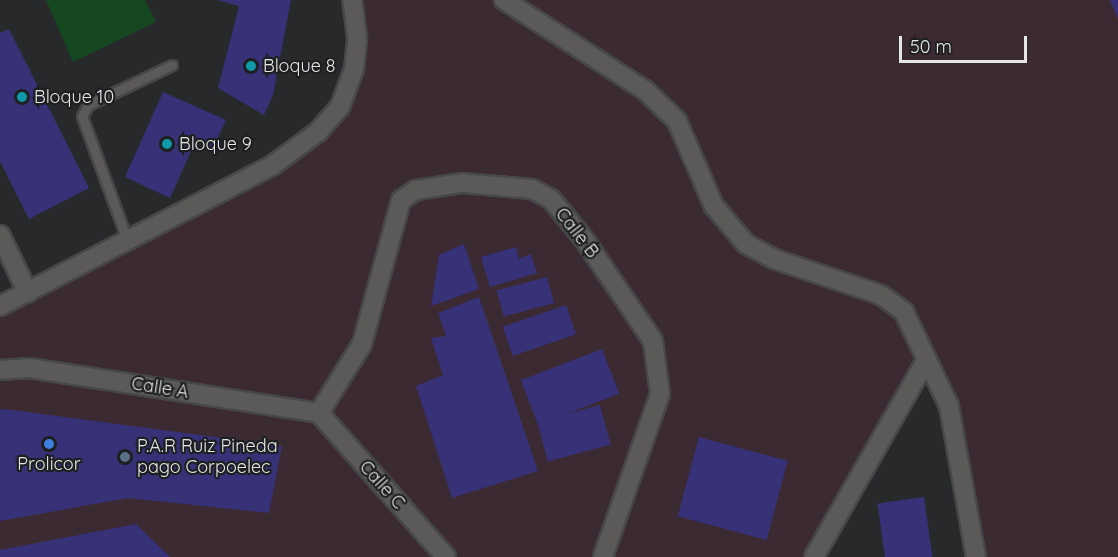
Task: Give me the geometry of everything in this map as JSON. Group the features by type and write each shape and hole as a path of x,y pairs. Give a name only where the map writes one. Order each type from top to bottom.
{"street":[{"path":"0,306 128,242 273,165 318,132 340,107 354,69 357,38 352,0"},
{"path":"504,0 645,90 677,121 714,206 746,244 774,259 881,295 904,312 949,406 976,557"},
{"name":"Calle B","path":"319,413 362,344 400,200 416,190 462,183 532,189 551,199 584,238 653,341 660,394 603,557"},
{"path":"0,235 28,293"},
{"path":"814,557 926,361"},
{"name":"Calle A","path":"0,370 29,368 319,413"},
{"name":"Calle C","path":"319,413 446,557"}],"lane":[{"path":"128,242 82,116 88,105 172,65"}],"shaded area":[{"path":"352,0 1118,0 1118,557 976,557 954,441 926,362 814,557 0,557 0,306 318,132 354,69"}],"green space":[{"path":"46,0 145,0 156,22 73,62"}],"building":[{"name":"Bloque 8","path":"217,0 291,0 273,95 264,115 218,88 239,6"},
{"path":"1110,0 1118,0 1118,19"},
{"name":"Bloque 10","path":"9,29 89,188 29,219 0,161 0,33"},
{"name":"Bloque 9","path":"163,92 226,120 213,148 196,140 170,198 125,177"},
{"path":"464,244 479,289 431,306 439,255"},
{"path":"516,247 519,259 531,254 537,273 490,287 481,257"},
{"path":"547,277 554,303 504,317 497,290"},
{"path":"479,297 538,471 452,498 416,386 443,375 431,338 446,336 438,313"},
{"path":"566,305 576,334 513,356 503,327"},
{"path":"602,349 619,394 538,425 521,380"},
{"path":"600,405 611,445 548,461 537,422"},
{"path":"0,410 282,446 269,513 128,498 0,521"},
{"path":"699,437 788,461 767,540 678,516"},
{"path":"924,497 932,557 885,557 877,504"},
{"path":"136,524 170,557 0,557 0,550"}],"place":[{"name":"Bloque 8","path":"251,66"},
{"name":"Bloque 10","path":"22,97"},
{"name":"Bloque 9","path":"167,144"},
{"name":"Prolicor","path":"49,444"},
{"name":"P.A.R Ruiz Pineda pago Corpoelec","path":"125,457"}]}
